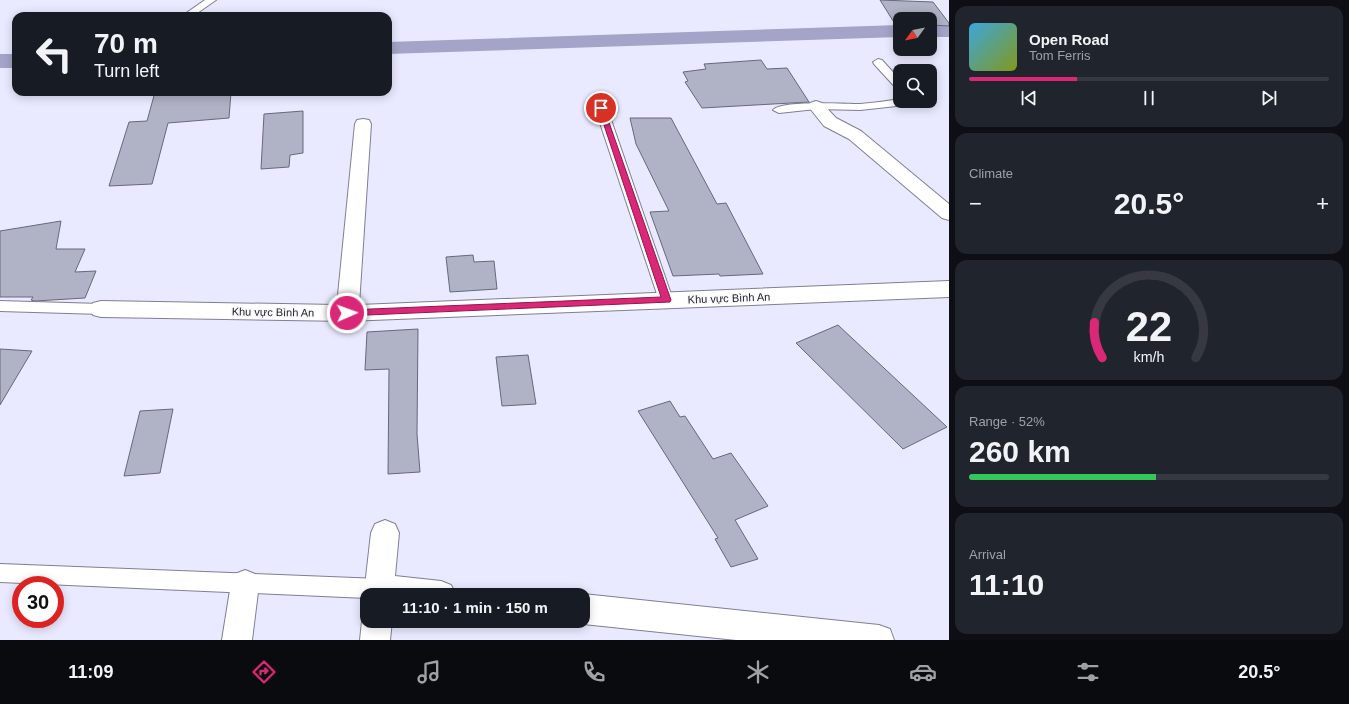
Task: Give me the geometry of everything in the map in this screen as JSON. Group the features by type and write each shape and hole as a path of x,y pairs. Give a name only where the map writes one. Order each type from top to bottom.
{"street":[{"path":"816,106 830,122 854,135 949,214"},
{"path":"347,313 363,124"},
{"name":"Khu vực Bình An","path":"101,309 347,313 949,289"},
{"path":"380,588 385,533"},
{"path":"236,640 246,584"},
{"path":"590,610 879,640"},
{"path":"375,640 376,628"}],"lane":[{"path":"193,12 211,0"},
{"path":"878,62 893,78"},
{"path":"779,110 816,106 860,107 893,103"},
{"path":"601,108 666,300"},
{"path":"0,306 101,309"},
{"path":"0,573 360,591"}],"building":[{"path":"880,0 933,2 949,23 949,26 937,25 937,12 893,12 893,21"},
{"path":"761,60 767,69 787,68 809,102 702,108 685,82 688,81 683,72 706,69 704,64"},
{"path":"154,96 231,96 229,118 168,123 152,184 109,186 129,122 147,121"},
{"path":"303,111 303,153 290,155 289,167 261,169 264,114"},
{"path":"630,118 671,118 717,204 726,203 763,274 673,276 650,212 669,211 636,144"},
{"path":"61,221 56,249 85,249 75,272 96,271 85,298 35,301 31,300 33,297 0,297 0,231"},
{"path":"473,255 474,262 494,261 497,289 450,292 446,257"},
{"path":"838,325 947,427 903,449 796,343"},
{"path":"418,329 417,434 420,472 388,474 389,369 365,370 367,332"},
{"path":"0,349 32,351 0,405"},
{"path":"528,355 536,404 502,406 496,357"},
{"path":"670,401 680,417 685,416 713,459 731,453 768,506 735,520 758,559 731,567 715,539 718,538 638,411"},
{"path":"173,409 160,473 124,476 140,411"}],"waterway":[{"path":"392,48 893,31"},
{"path":"937,31 949,31"},
{"path":"0,61 12,61"}],"route":[{"path":"347,313 666,300 601,108"}]}
